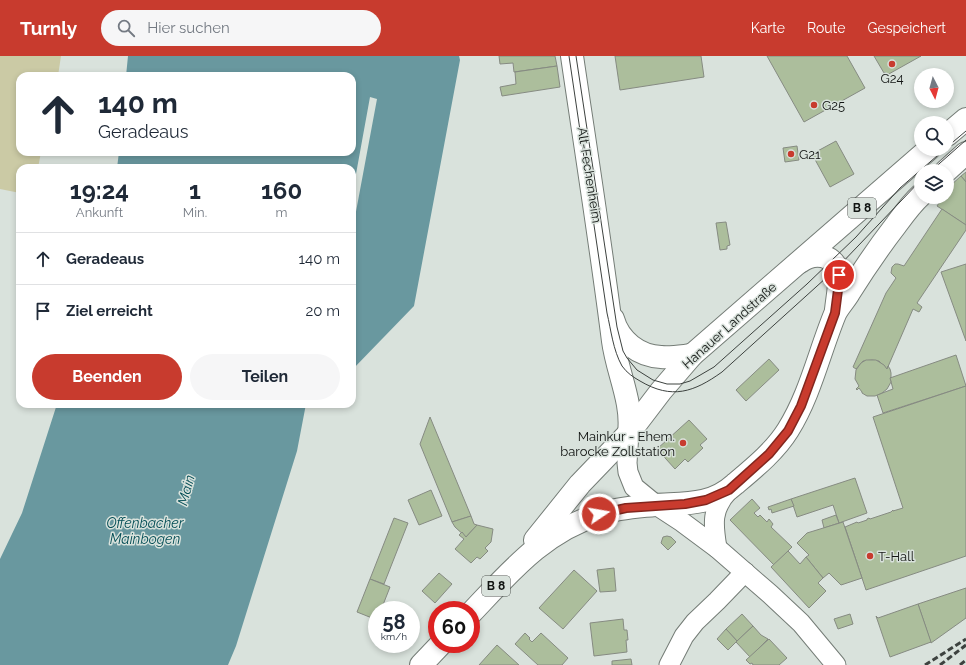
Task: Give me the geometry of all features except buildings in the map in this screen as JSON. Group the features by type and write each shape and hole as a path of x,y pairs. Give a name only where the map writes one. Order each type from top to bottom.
{"main road":[{"name":"Alt-Fechenheim","path":"572,56 616,358 627,402 630,433"},
{"path":"954,129 966,119"},
{"path":"954,164 966,153"},
{"name":"Hanauer Landstraße","path":"480,603 522,559 580,484 630,433 661,391 692,355 922,156"},
{"name":"Hanauer Landstraße","path":"522,559 563,529 578,521 608,512 656,505 696,503 717,496 729,490 769,454 788,431 801,406 835,313 882,242 914,202"},
{"path":"795,266 804,259 815,255 823,256 835,265 839,275 839,282 835,313"},
{"name":"Alt-Fechenheim","path":"608,295 612,317 617,330 631,346 649,356 663,358 692,355"},
{"path":"421,665 432,653"}],"street":[{"path":"630,433 627,464 630,479 637,490 717,548 745,572 801,623 836,665"},
{"path":"717,548 714,530 714,514 722,498 729,490"},
{"path":"669,665 684,636 695,622 745,572"}],"green space":[{"path":"0,56 61,56 59,72 16,72 16,156 40,156 39,164 16,164 16,192 0,189"}],"water":[{"path":"128,56 459,56 460,60 414,306 356,366 356,212 377,99 370,97 356,174 356,164 118,164 118,156 356,156 356,72 126,72"},
{"name":"Offenbacher Mainbogen","path":"56,408 305,408 297,451 236,646 228,665 0,665 0,559 22,513"}],"tram line":[{"path":"569,56 607,313 616,353 622,366 628,373 652,387 673,392 692,389 702,385 722,372 837,268 914,187"},
{"path":"576,56 617,327 623,351 637,370 653,380 667,384 680,384 690,381 714,367 807,284 856,237 900,188 937,156"},
{"path":"954,141 966,131"},
{"path":"939,164 966,140"}],"railway":[{"path":"925,665 966,639"},
{"path":"940,665 966,645"},
{"path":"960,665 966,660"}],"place":[{"name":"G24","path":"892,64"},
{"name":"G25","path":"814,105"},
{"name":"G21","path":"791,154"},
{"name":"Mainkur - Ehem. barocke Zollstation","path":"683,443"},
{"name":"T-Hall","path":"870,556"}],"route":[{"path":"599,514 626,508 696,503 706,500 729,490 769,454 788,431 801,406 835,313 839,275"}],"water label":[{"name":"Main","path":"186,490"}]}
